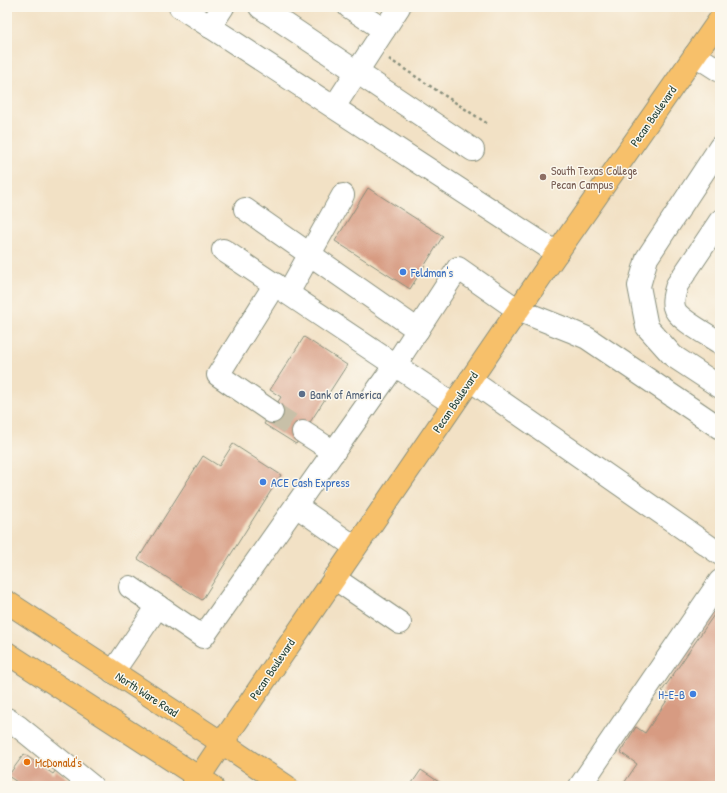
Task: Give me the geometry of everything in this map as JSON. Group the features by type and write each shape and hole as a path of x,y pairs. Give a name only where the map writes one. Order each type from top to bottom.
{"main road":[{"name":"Pecan Boulevard","path":"201,783 222,743 355,547 720,19"},
{"name":"North Ware Road","path":"7,602 286,786"},
{"path":"7,653 201,783"}],"street":[{"path":"180,7 557,253"},
{"path":"210,27 223,7"},
{"path":"260,7 474,150"},
{"path":"350,7 378,39"},
{"path":"334,107 399,7"},
{"path":"695,55 720,71"},
{"path":"720,148 647,258 639,286 647,328 673,356 720,387"},
{"path":"272,412 218,375 281,289 310,254 343,194"},
{"path":"245,209 418,330"},
{"path":"717,333 679,316 674,307 674,296 677,285 720,221"},
{"path":"223,250 453,404"},
{"path":"130,586 203,638 395,365 458,268 518,310 587,338 720,428"},
{"path":"470,380 720,554"},
{"path":"304,432 334,452"},
{"path":"296,506 355,547"},
{"path":"334,578 400,623"},
{"path":"580,786 720,581"},
{"path":"113,672 158,606"},
{"path":"7,719 92,786"}],"path":[{"path":"378,39 488,124"}],"building":[{"path":"368,188 443,236 410,289 335,241"},
{"name":"Bank of America","path":"304,337 347,365 296,444 264,424 281,397 270,390"},
{"path":"233,444 281,475 202,600 138,559 203,456 219,466"},
{"name":"H-E-B","path":"720,606 720,786 622,786 637,764 620,752 636,727 645,733 670,696 662,691"},
{"name":"McDonald's","path":"24,754 53,774 56,770 79,786 23,786 8,776"},
{"path":"421,770 445,786 410,786"}],"tunnel":[{"path":"272,412 303,432"}],"place":[{"name":"South Texas College Pecan Campus","path":"543,177"},
{"name":"Feldman's","path":"403,272"},
{"name":"Bank of America","path":"302,394"},
{"name":"ACE Cash Express","path":"263,482"},
{"name":"H-E-B","path":"693,694"},
{"name":"McDonald's","path":"27,762"}]}
